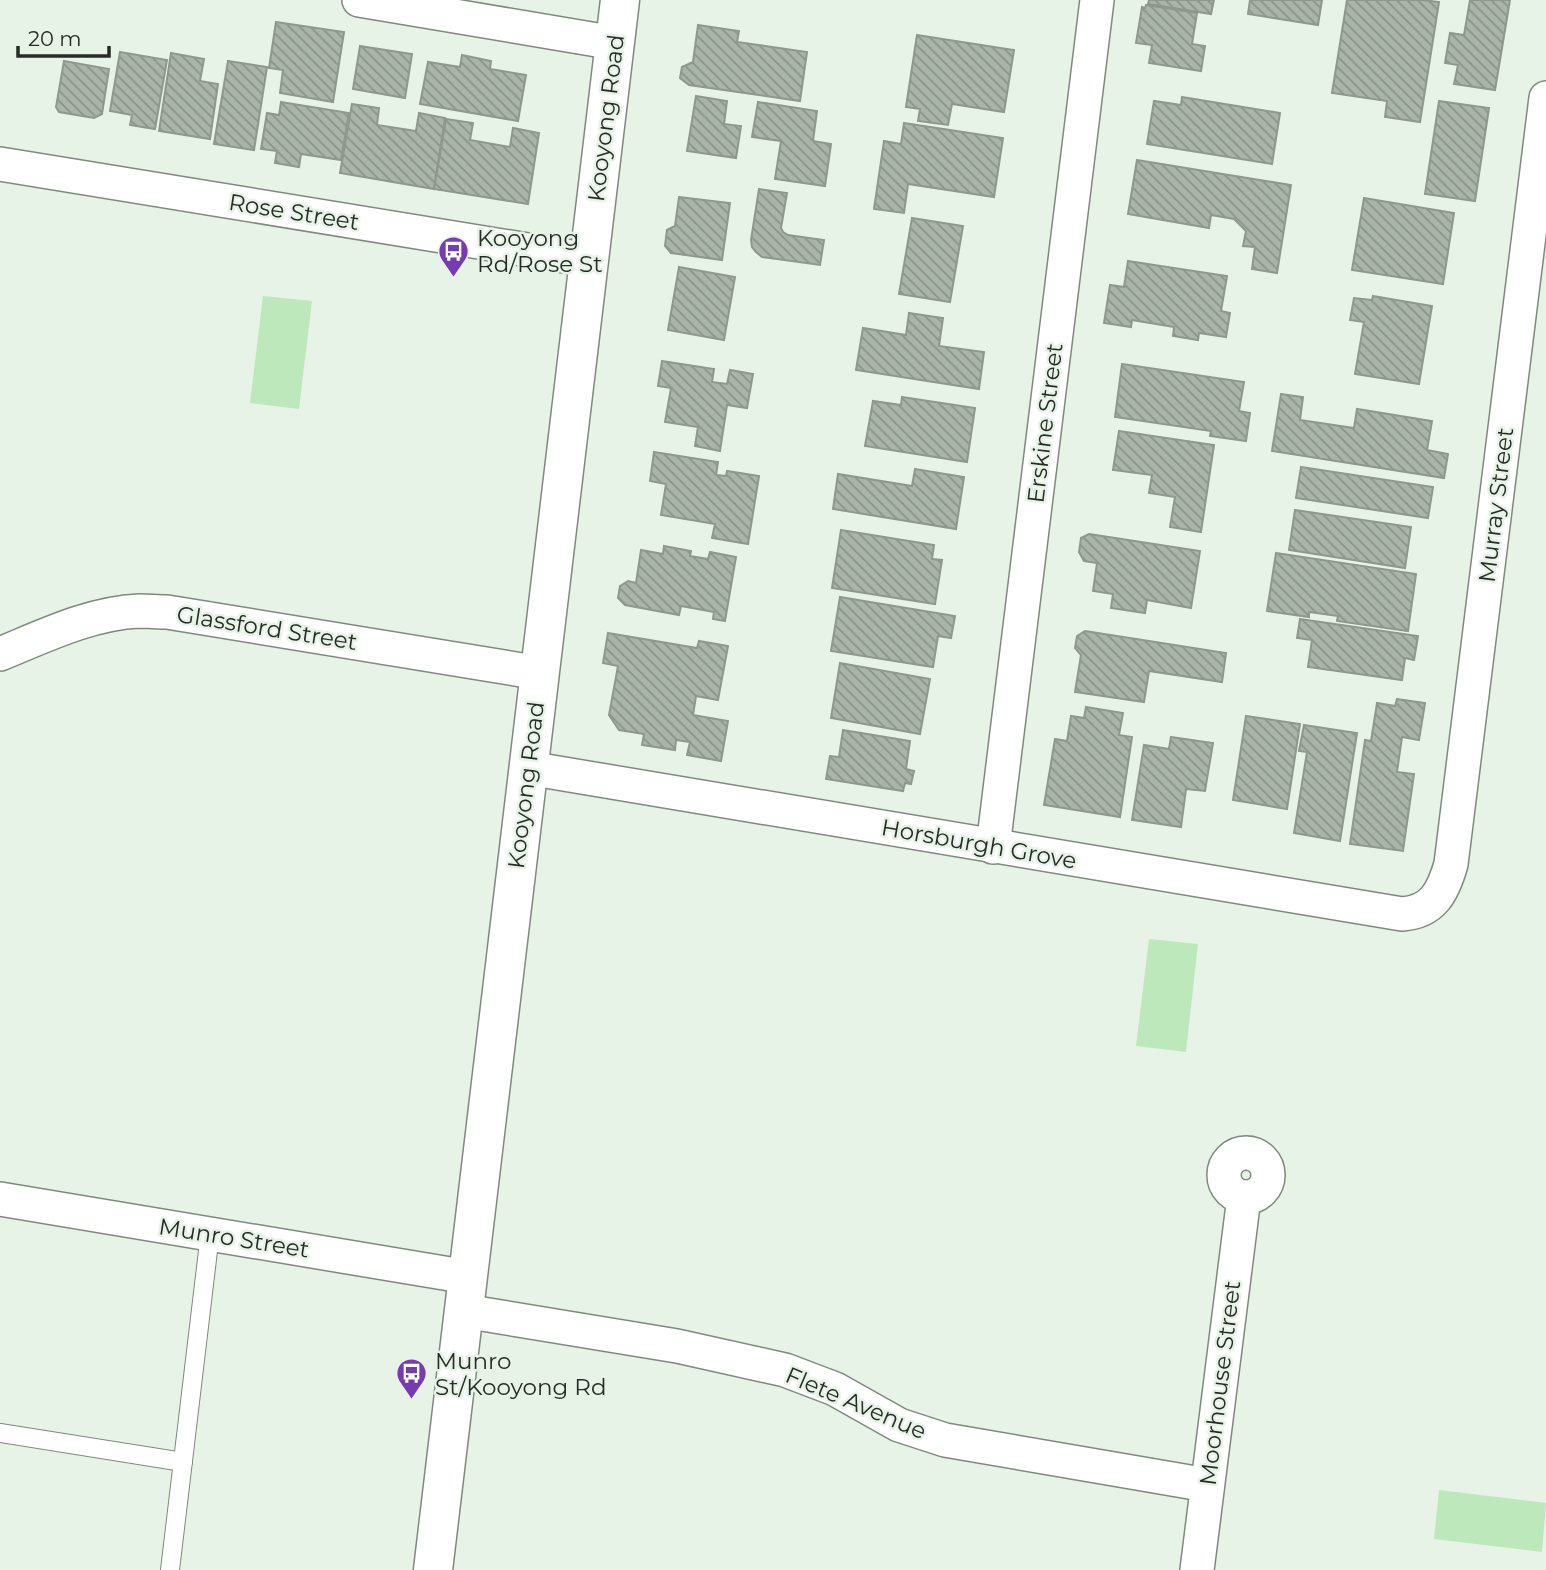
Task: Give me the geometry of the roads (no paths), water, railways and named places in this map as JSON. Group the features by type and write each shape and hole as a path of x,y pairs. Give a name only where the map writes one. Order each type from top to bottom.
{"street":[{"path":"359,0 615,43"},
{"name":"Kooyong Road","path":"433,1570 620,0"},
{"name":"Erskine Street","path":"993,846 1097,0"},
{"name":"Murray Street","path":"1428,906 1438,896 1451,864 1546,98"},
{"name":"Rose Street","path":"0,164 589,260"},
{"name":"Glassford Street","path":"0,654 106,616 138,611 167,612 540,673"},
{"name":"Horsburgh Grove","path":"528,768 1402,914 1416,913 1428,906"},
{"name":"Moorhouse Street","path":"1197,1570 1244,1197"},
{"name":"Munro Street","path":"0,1199 210,1234 466,1294"},
{"name":"Flete Avenue","path":"466,1294 785,1370 835,1390 899,1425 945,1440 1207,1485"}],"lane":[{"path":"170,1570 210,1234"},
{"path":"0,1433 183,1462"}],"place":[{"name":"Kooyong Rd/Rose St","path":"454,278"},
{"name":"Munro St/Kooyong Rd","path":"412,1401"}]}
